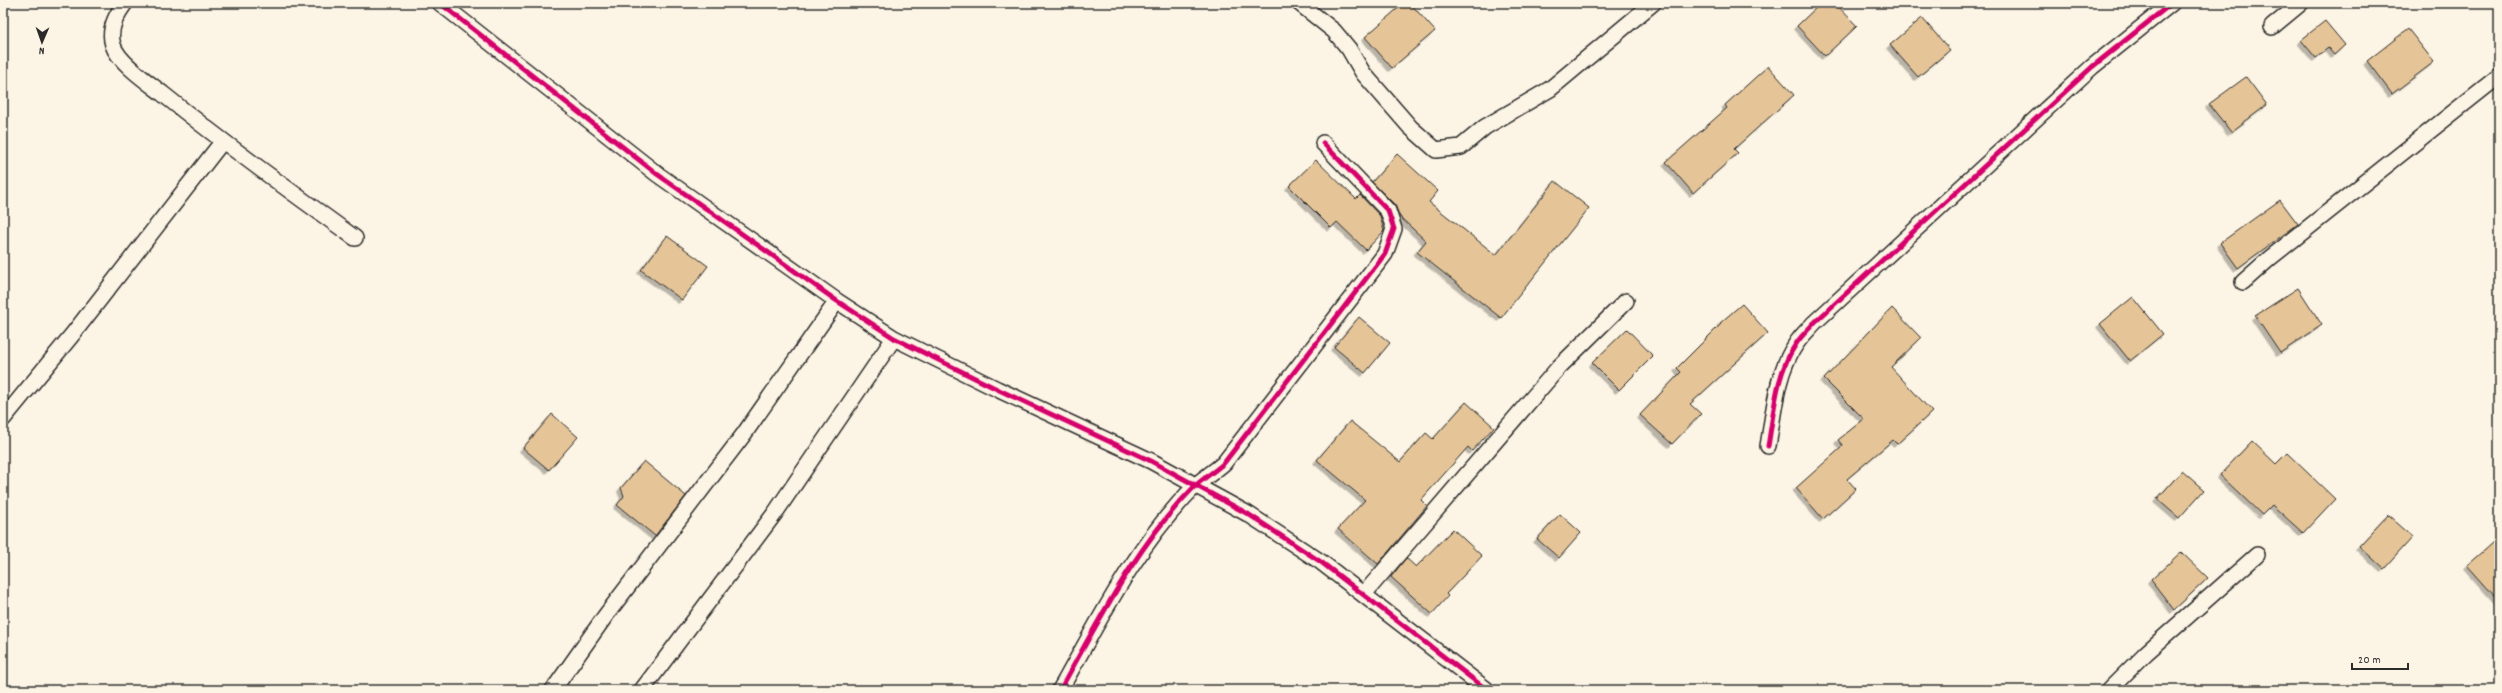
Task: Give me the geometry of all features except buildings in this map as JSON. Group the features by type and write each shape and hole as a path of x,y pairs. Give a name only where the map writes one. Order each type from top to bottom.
{"street":[{"path":"125,3 114,22 112,36 113,46 133,69 222,142 355,238"},
{"path":"440,3 657,174 837,301 894,338 997,389 1151,461 1248,514 1364,594 1487,690"},
{"path":"1299,3 1334,31 1349,49 1363,73 1410,127 1436,150 1461,147 1485,127 1550,89 1653,3"},
{"path":"1768,446 1784,364 1796,343 1814,323 2092,67 2172,3"},
{"path":"2272,27 2301,3"},
{"path":"2243,282 2270,258 2499,76"},
{"path":"3,419 72,335 222,142"},
{"path":"1060,690 1110,601 1136,560 1196,485 1224,463 1385,254 1394,229 1388,211 1323,143"},
{"path":"553,690 606,615 744,434 837,301"},
{"path":"1364,594 1559,367 1626,301"},
{"path":"642,690 775,513 894,338"},
{"path":"2109,690 2146,653 2257,555"}],"cycle path":[{"path":"440,3 657,174 837,301 894,338 997,389 1151,461 1248,514 1321,562 1487,690"},
{"path":"1768,446 1774,406 1780,380 1789,355 1800,338 1814,323 2092,67 2172,3"},
{"path":"1060,690 1121,583 1155,532 1195,486 1224,463 1385,254 1394,229 1388,211 1323,143"}]}
